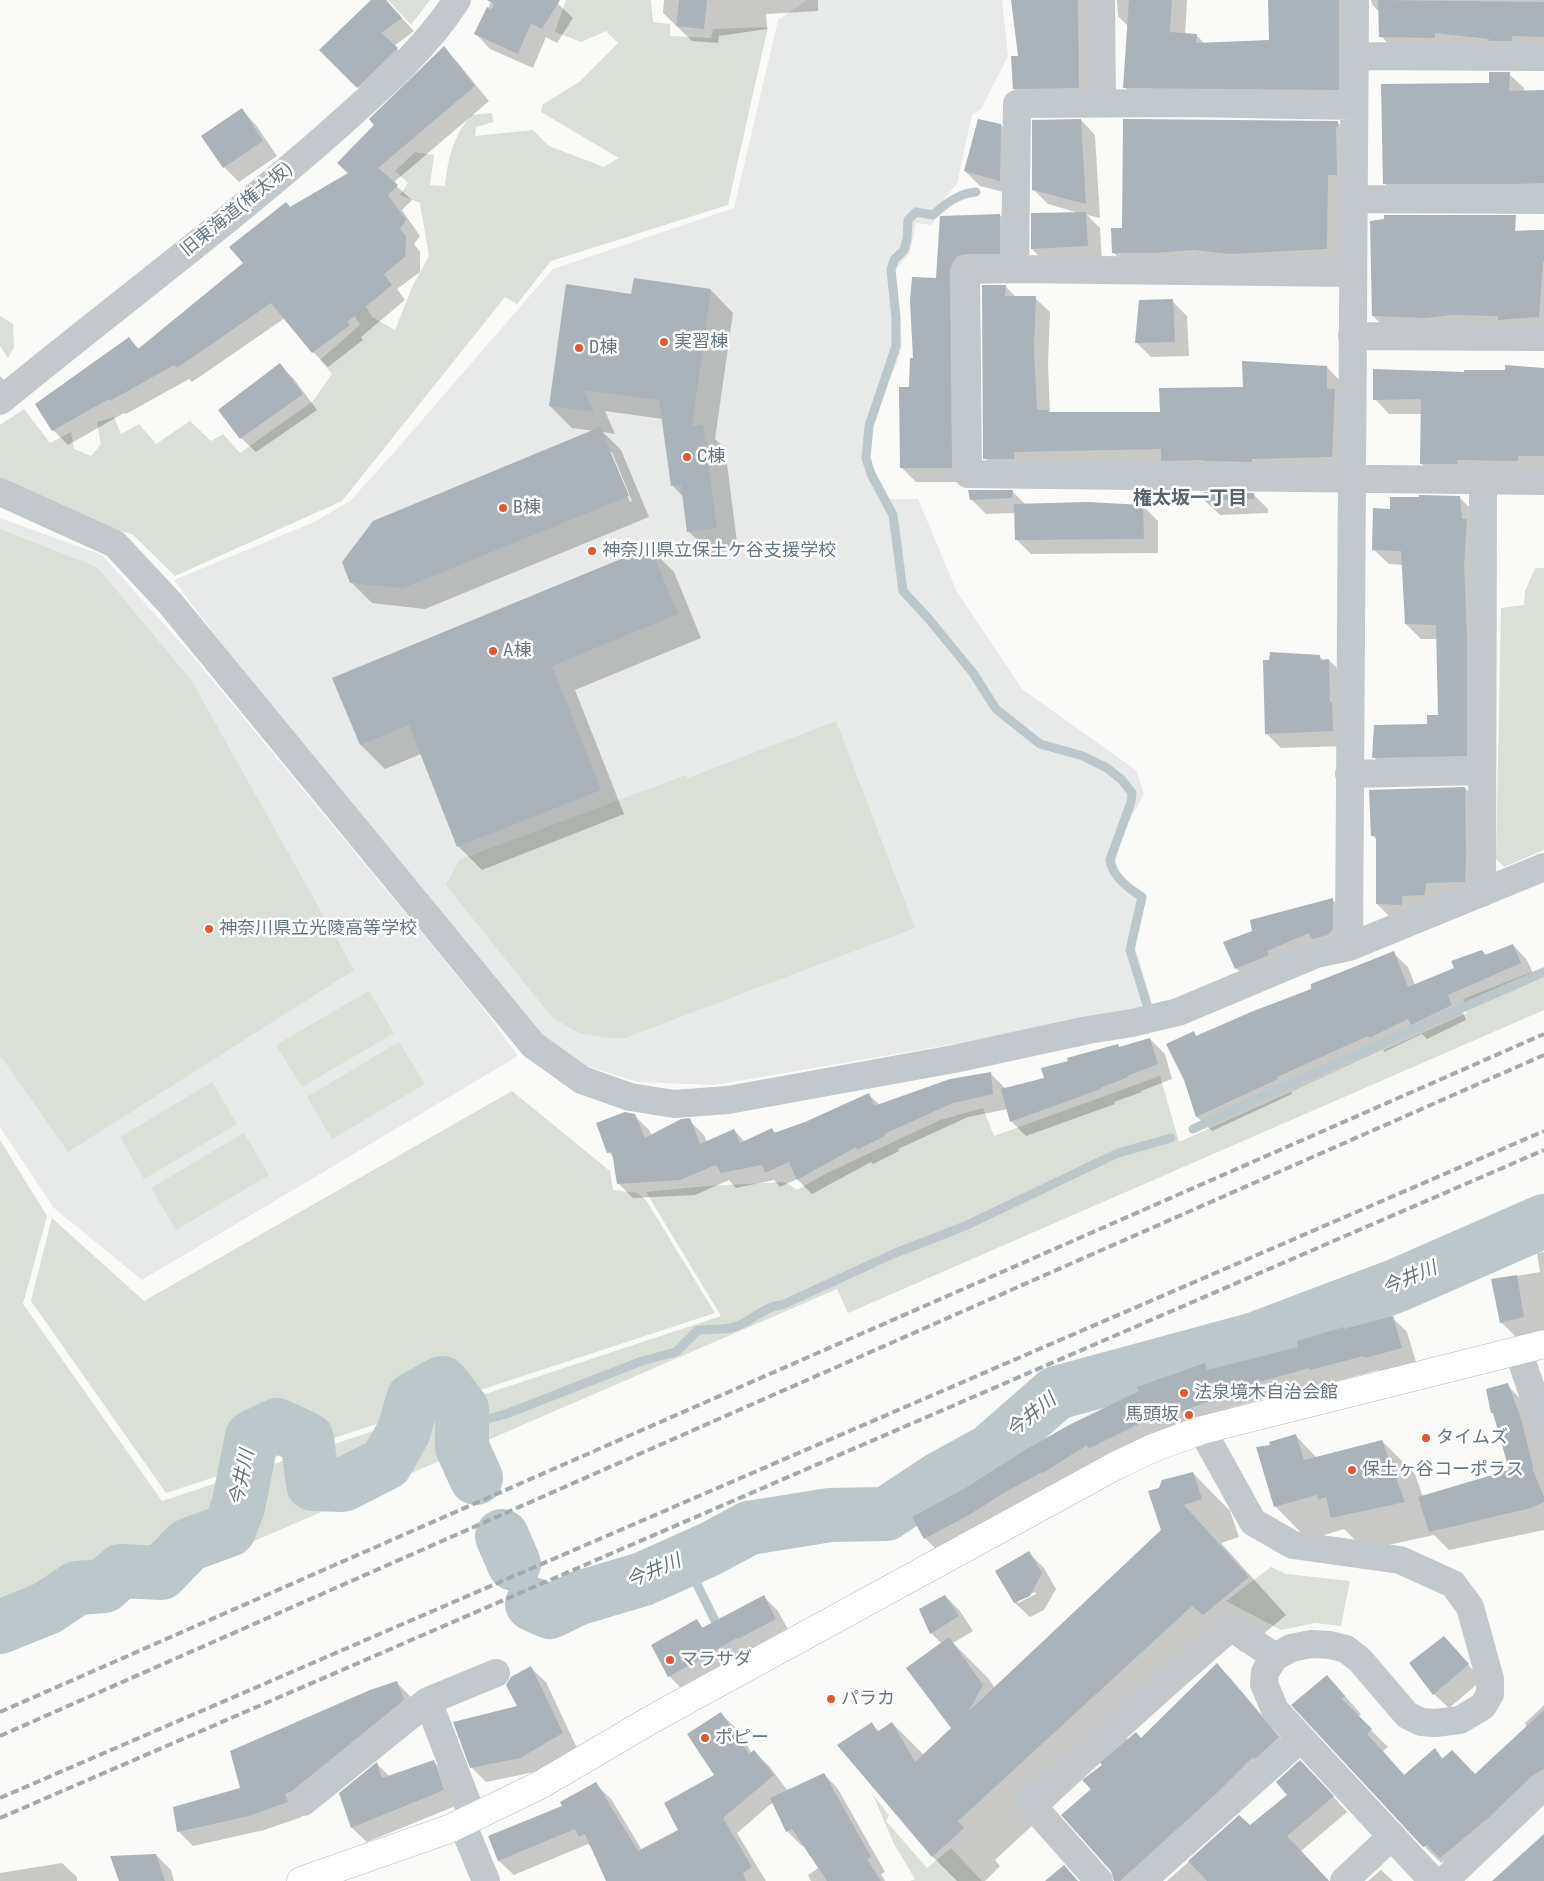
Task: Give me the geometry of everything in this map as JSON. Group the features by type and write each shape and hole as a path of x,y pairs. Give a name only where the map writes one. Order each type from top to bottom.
{"street":[{"name":"旧東海道(権太坂)","path":"0,401 281,176 392,77 446,17 456,0"},
{"path":"1101,0 1102,103"},
{"path":"1349,947 1354,0"},
{"path":"1354,56 1544,56"},
{"path":"1015,269 1017,104 1189,103 1354,106"},
{"path":"1354,200 1544,200"},
{"path":"1353,273 966,270 968,474 1544,481"},
{"path":"1352,336 1544,337"},
{"path":"1482,893 1483,481"},
{"path":"0,492 115,544 170,603 533,1045 582,1080 630,1096 674,1104 728,1100 954,1060 1178,1012 1316,954 1349,947 1544,867"},
{"path":"1349,774 1482,772"},
{"path":"301,1881 449,1829 540,1785 654,1718 1115,1466 1153,1448 1202,1430 1531,1347 1544,1427"},
{"path":"1202,1430 1253,1522 1294,1546 1400,1560 1453,1584 1470,1607 1490,1679 1490,1694 1483,1706 1460,1720 1435,1723 1421,1722 1407,1715 1360,1660 1346,1649 1330,1645 1311,1644 1291,1648 1275,1657 1265,1672 1264,1684 1275,1710 1433,1881"},
{"path":"1099,1881 1030,1803 1231,1627 1275,1657"},
{"path":"303,1802 428,1701 496,1673"},
{"path":"428,1701 486,1881"},
{"path":"1142,1881 1300,1739"},
{"path":"1444,1881 1544,1786"},
{"path":"1344,1881 1392,1836"}],"shaded area":[{"path":"388,0 430,0 411,25"},
{"path":"566,0 651,0 653,22 670,24 670,36 711,38 713,29 768,27 728,205 551,261 517,304 505,297 342,501 175,576 132,534 115,530 0,482 0,425 24,409 50,443 71,432 74,449 91,456 101,444 97,422 114,417 121,434 139,424 156,444 190,421 211,441 223,434 240,453 313,401 332,374 320,360 360,325 339,289 350,279 372,317 395,330 413,285 429,256 420,203 400,195 408,183 395,171 415,152 434,155 430,185 445,186 452,148 460,131 471,115 492,113 493,122 476,127 475,136 533,130 549,146 604,167 619,158 541,112 542,105 579,82 618,43 606,31 581,42 555,32"},
{"name":"神奈川県立保土ケ谷支援学校","path":"807,0 1002,0 1008,56 981,109 972,115 957,184 945,198 932,225 916,223 910,253 895,270 902,345 897,363 869,426 866,458 871,474 885,499 918,499 957,592 1023,690 1136,770 1144,794 1120,838 1116,862 1122,878 1138,888 1146,896 1135,946 1154,1010 714,1085 638,1082 583,1065 541,1034 259,694 174,580 314,522 350,501 553,269 734,208 778,20"},
{"path":"0,316 13,324 14,347 8,358 0,346"},
{"name":"神奈川県立光陵高等学校","path":"0,518 102,555 194,658 473,995 518,1056 142,1280 54,1208 0,1127"},
{"path":"0,529 97,567 191,680 354,970 68,1152 0,1055"},
{"path":"1535,568 1544,568 1544,850 1504,867 1496,859 1501,608 1524,605 1525,591"},
{"path":"836,721 915,928 625,1038 609,1038 579,1033 552,1017 446,885 459,860 686,775 688,778"},
{"path":"1544,967 1544,1010 848,1313 837,1289 0,1651 0,1140 47,1216 23,1304 162,1501 721,1316 646,1192 707,1186 785,1182 797,1190 827,1173 940,1120 983,1108 994,1136 1160,1076 1179,1142 1467,1013 1463,999"},
{"path":"369,991 394,1033 302,1087 276,1045"},
{"path":"399,1042 425,1084 332,1139 307,1097"},
{"path":"212,1082 237,1124 144,1179 120,1137"},
{"path":"512,1091 610,1171 613,1190 637,1193 646,1200 715,1313 166,1493 31,1301 52,1218 144,1301"},
{"path":"244,1133 269,1175 176,1230 151,1188"},
{"path":"1271,1567 1286,1574 1350,1581 1341,1626 1315,1623 1281,1630 1226,1601"},
{"path":"873,1795 889,1815 886,1821 927,1868 951,1848 982,1881 910,1881 915,1879 894,1844"}],"building":[{"path":"371,0 386,0 402,18 381,33 398,48 357,88 319,50"},
{"path":"487,0 560,0 542,29 531,23 518,54 474,34 487,7 491,10 494,4"},
{"path":"679,0 707,0 704,29 676,26"},
{"path":"1011,0 1078,0 1079,88 1013,89 1011,56 1018,56"},
{"path":"1129,0 1172,0 1170,32 1197,34 1196,43 1269,40 1268,0 1339,0 1339,90 1123,88"},
{"path":"1378,0 1544,2 1544,37 1512,36 1512,41 1489,41 1489,39 1435,33 1435,38 1379,37"},
{"path":"444,46 475,86 378,168 398,185 388,195 406,220 400,229 406,236 405,257 384,274 392,285 347,322 350,325 312,353 271,303 177,368 174,365 52,431 35,404 129,337 138,349 243,263 229,247 286,202 290,207 348,173 337,163 374,125 369,119"},
{"path":"1489,72 1510,72 1509,91 1544,90 1544,183 1383,184 1381,84 1489,83"},
{"path":"242,108 263,141 223,168 201,136"},
{"path":"978,119 1001,124 1000,181 964,171"},
{"path":"1081,119 1086,204 1032,190 1032,120"},
{"path":"1123,119 1338,121 1338,127 1336,127 1337,175 1328,175 1327,249 1230,254 1193,250 1155,253 1112,253 1111,228 1122,228"},
{"path":"1086,212 1088,246 1031,249 1031,213"},
{"path":"1000,214 1000,254 966,254 958,256 950,270 952,468 900,468 899,387 909,387 910,358 913,358 910,301 912,277 936,278 940,216"},
{"path":"1384,215 1516,215 1515,231 1544,230 1544,262 1539,317 1498,320 1498,316 1451,315 1425,318 1372,316 1370,221 1384,219"},
{"path":"634,278 711,289 692,426 703,425 717,528 687,532 681,485 671,486 659,400 584,390 594,412 549,406 566,284 631,294"},
{"path":"982,285 1006,285 1005,296 1036,296 1034,348 1037,410 1048,410 1048,412 1160,412 1159,388 1243,387 1242,361 1327,366 1327,389 1335,389 1332,457 1252,459 1252,462 1161,461 1161,449 1014,452 1014,459 983,459"},
{"path":"1173,299 1175,342 1135,343 1139,300"},
{"path":"280,363 303,394 240,439 218,410"},
{"path":"1505,365 1544,368 1544,456 1518,456 1518,461 1457,460 1458,464 1420,464 1421,399 1373,400 1373,369 1464,372 1464,370 1505,370"},
{"name":"B棟","path":"600,427 629,496 403,588 350,583 342,562 373,521"},
{"path":"968,490 1013,490 1012,498 970,500"},
{"path":"1204,492 1254,493 1254,499 1204,501"},
{"path":"1419,495 1460,496 1462,519 1467,519 1464,565 1467,638 1467,756 1372,758 1374,725 1427,724 1427,715 1438,715 1436,625 1405,624 1401,551 1372,550 1373,508 1390,509 1390,497 1419,497"},
{"path":"1088,502 1143,505 1144,539 1015,540 1014,504"},
{"path":"650,547 678,614 552,666 601,790 457,847 409,725 360,745 332,678"},
{"path":"1270,652 1320,655 1320,660 1329,659 1333,731 1265,734 1263,660 1269,660"},
{"path":"1465,787 1465,882 1426,883 1425,895 1402,896 1402,905 1376,904 1376,836 1371,836 1369,790"},
{"path":"1333,898 1333,929 1328,935 1312,939 1309,933 1267,951 1269,955 1235,969 1223,942 1252,931 1250,920"},
{"path":"1513,944 1521,963 1448,995 1452,1005 1411,1025 1408,1019 1369,1038 1368,1036 1277,1077 1278,1079 1196,1117 1184,1080 1166,1044 1194,1031 1196,1036 1311,989 1311,984 1394,951 1408,987 1454,968 1451,961 1482,950 1485,955"},
{"path":"1150,1038 1158,1064 1101,1089 1010,1122 1001,1089 1044,1078 1041,1068 1068,1061 1067,1058 1118,1044 1119,1047"},
{"path":"991,1072 993,1094 953,1103 884,1134 885,1136 857,1150 856,1147 797,1180 789,1162 765,1173 762,1165 721,1173 716,1165 680,1180 617,1184 612,1152 607,1153 596,1123 625,1112 635,1114 645,1138 681,1119 690,1118 700,1144 734,1129 740,1143 772,1128 774,1133 805,1122 869,1093 874,1106 950,1079"},
{"path":"1517,1275 1524,1317 1500,1323 1491,1279"},
{"path":"1393,1316 1402,1348 1310,1370 1309,1368 1216,1394 1218,1398 1150,1423 1149,1419 1088,1449 1087,1445 1043,1473 1002,1494 969,1515 924,1539 912,1517 964,1489 1025,1450 1069,1425 1139,1391 1137,1387 1205,1363 1207,1370 1298,1347 1297,1341 1343,1327 1344,1329"},
{"path":"1508,1383 1521,1419 1532,1468 1544,1497 1544,1502 1531,1508 1429,1532 1418,1497 1509,1470 1493,1413 1491,1413 1486,1389"},
{"path":"1296,1434 1304,1460 1382,1440 1405,1502 1331,1518 1326,1497 1318,1500 1317,1495 1274,1507 1256,1447 1270,1445 1269,1442"},
{"path":"1193,1472 1202,1499 1184,1505 1249,1577 1203,1615 1192,1606 958,1821 964,1828 932,1857 837,1745 872,1722 877,1732 892,1722 915,1762 951,1728 906,1668 949,1637 983,1685 969,1711 1161,1530 1148,1491 1159,1488 1162,1480"},
{"path":"1029,1551 1042,1573 1030,1596 1014,1603 995,1571"},
{"path":"764,1595 776,1619 737,1638 668,1677 651,1645 697,1619 702,1628"},
{"path":"945,1595 959,1616 930,1634 919,1609"},
{"path":"1444,1636 1469,1664 1433,1695 1409,1663"},
{"path":"1217,1663 1279,1737 1255,1759 1253,1757 1219,1791 1120,1881 1114,1881 1111,1871 1061,1815 1091,1789 1082,1780 1102,1765 1100,1763 1136,1732 1141,1738"},
{"path":"531,1666 563,1733 520,1758 470,1768 453,1722 517,1706 506,1685 511,1677"},
{"path":"1327,1675 1345,1696 1342,1699 1372,1729 1367,1734 1404,1775 1435,1748 1442,1759 1452,1750 1475,1774 1544,1710 1544,1769 1533,1775 1486,1820 1440,1858 1427,1845 1423,1847 1291,1705"},
{"path":"397,1681 404,1700 292,1791 285,1794 288,1802 249,1816 177,1832 173,1807 240,1788 230,1751 370,1690"},
{"path":"721,1712 749,1754 754,1750 774,1775 723,1818 752,1867 743,1873 746,1881 606,1881 585,1834 579,1837 575,1829 498,1861 488,1836 562,1806 560,1802 596,1782 638,1851 678,1830 664,1803 714,1775 687,1734"},
{"path":"434,1760 444,1790 351,1828 339,1793 377,1762 382,1778"},
{"path":"1300,1760 1334,1796 1287,1836 1329,1881 1207,1881 1188,1861 1239,1815 1250,1825 1287,1795 1276,1782"},
{"path":"824,1773 871,1857 867,1859 881,1881 827,1881 792,1829 786,1832 770,1798"},
{"path":"1544,1834 1544,1881 1492,1881"},
{"path":"156,1854 165,1881 119,1881 110,1856"},
{"path":"1064,1865 1078,1881 1045,1881"}],"waterway":[{"path":"976,192 958,197 947,203 933,215 916,212 908,220 907,239 904,250 894,260 891,270 896,317 896,346 869,426 866,458 871,474 893,515 903,591 973,673 996,709 1040,744 1083,756 1107,768 1122,780 1132,793 1131,802 1110,860 1111,866 1118,877 1142,897 1130,950 1148,1008"},
{"path":"1193,1129 1305,1077 1544,972"},
{"path":"462,1426 506,1414 642,1361 676,1352 698,1330 727,1329 738,1326 769,1308 782,1305 893,1254 965,1226 1118,1153 1171,1138"},
{"name":"今井川","path":"532,1604 550,1612 579,1598 643,1579 710,1549 749,1528 830,1515 886,1514 939,1479 990,1451 1056,1393 1255,1339 1398,1285 1544,1221"},
{"name":"今井川","path":"0,1627 47,1608 77,1588 104,1586 121,1571 161,1573 188,1545 229,1530 238,1507 252,1437 277,1425 307,1439 313,1484 343,1485 386,1463 404,1431 413,1399 442,1383 462,1409 462,1447 476,1478"},
{"name":"今井川","path":"502,1536 514,1564"},
{"path":"685,1560 727,1645"}],"railway":[{"path":"0,1712 1544,1034"},
{"path":"0,1736 1544,1055"},
{"path":"0,1798 1544,1131"},
{"path":"0,1818 1544,1150"}],"place":[{"name":"実習棟","path":"664,342"},
{"name":"D棟","path":"579,348"},
{"name":"C棟","path":"687,457"},
{"name":"B棟","path":"503,508"},
{"name":"神奈川県立保土ケ谷支援学校","path":"592,551"},
{"name":"A棟","path":"493,651"},
{"name":"神奈川県立光陵高等学校","path":"209,929"},
{"name":"法泉境木自治会館","path":"1184,1393"},
{"name":"馬頭坂","path":"1189,1415"},
{"name":"タイムズ","path":"1426,1438"},
{"name":"保土ヶ谷コーポラス","path":"1352,1470"},
{"name":"マラサダ","path":"670,1660"},
{"name":"パラカ","path":"831,1699"},
{"name":"ポピー","path":"705,1738"}],"district":[{"name":"権太坂一丁目","path":"1190,499"}]}
